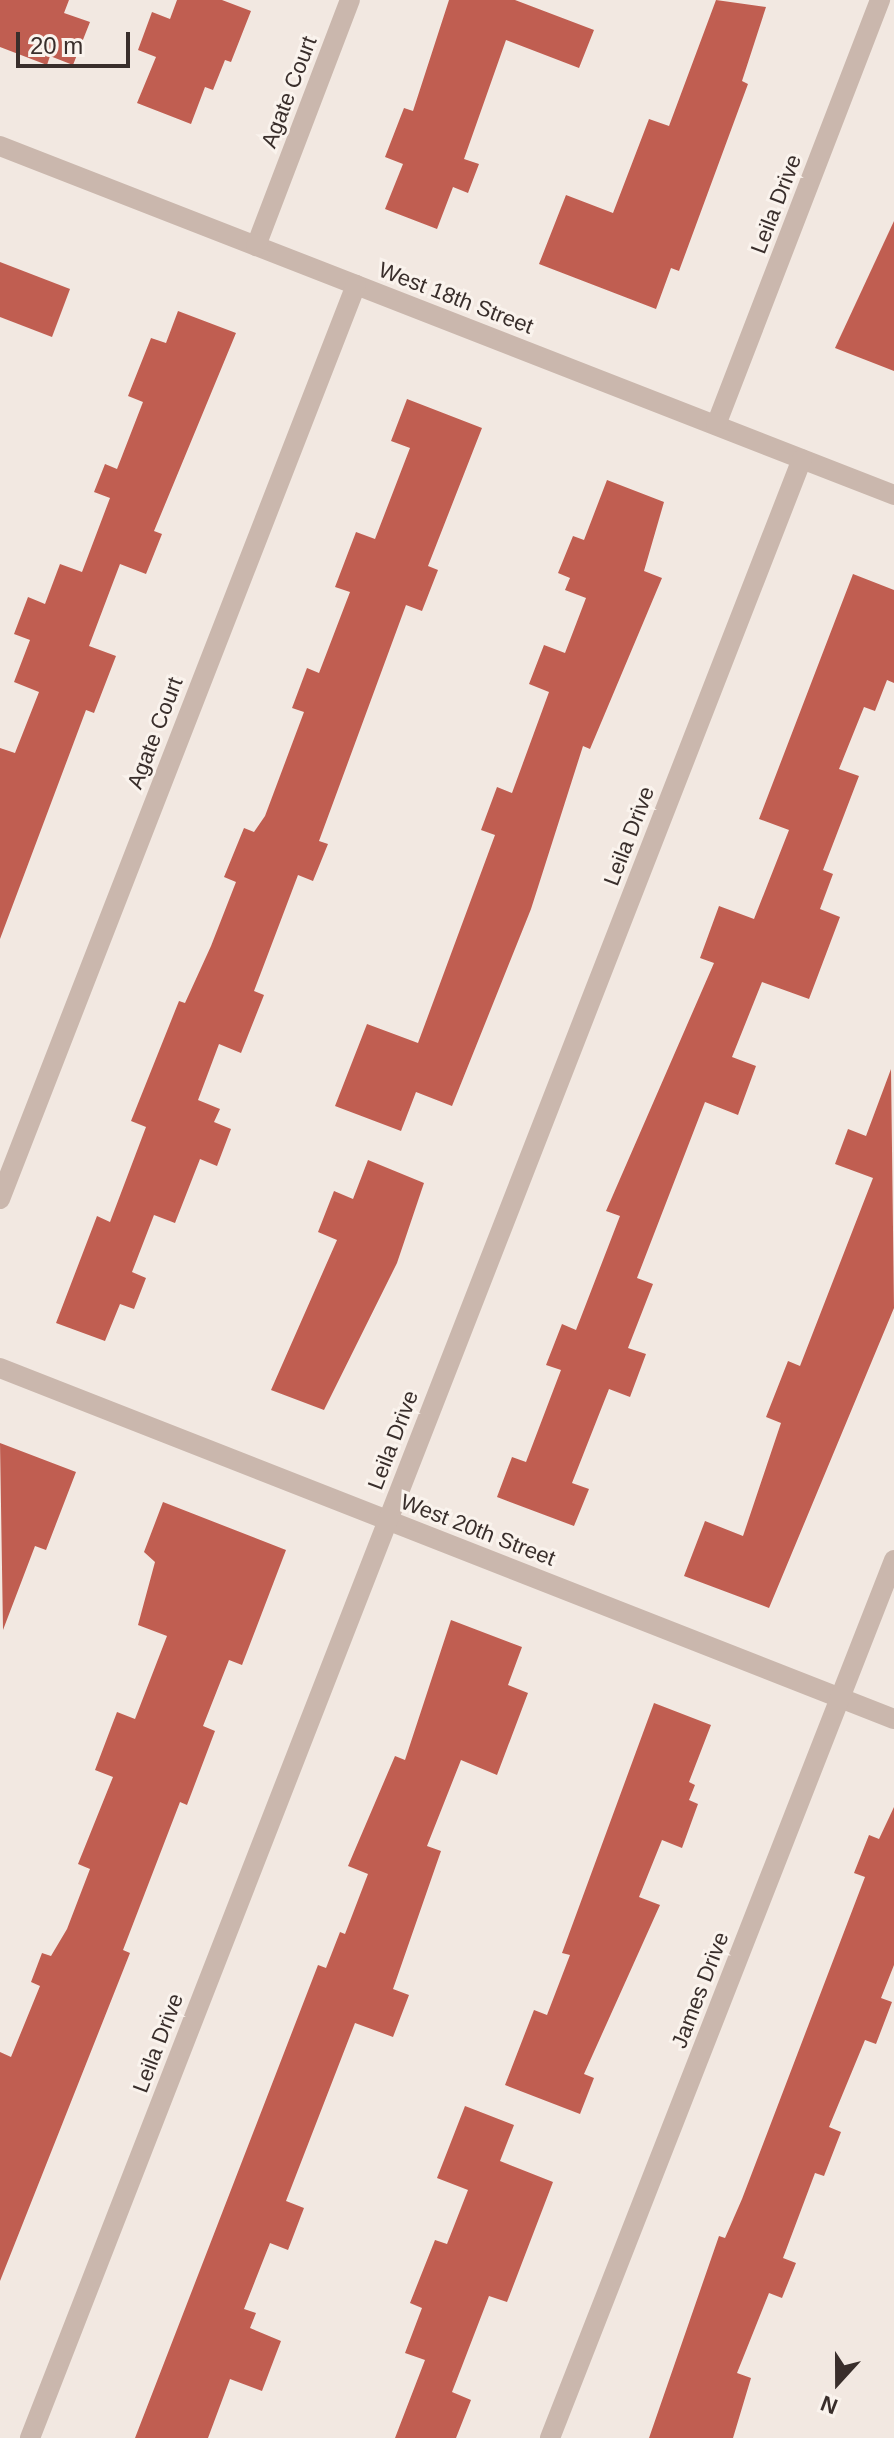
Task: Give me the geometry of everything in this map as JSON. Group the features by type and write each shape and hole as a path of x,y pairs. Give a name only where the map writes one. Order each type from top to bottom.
{"street":[{"name":"Agate Court","path":"256,246 350,0"},
{"name":"Leila Drive","path":"716,425 880,0"},
{"name":"West 18th Street","path":"0,146 894,495"},
{"name":"Agate Court","path":"0,1199 356,285"},
{"name":"Leila Drive","path":"30,2438 802,459"},
{"name":"West 20th Street","path":"0,1368 894,1719"},
{"name":"James Drive","path":"550,2438 894,1560"}],"building":[{"path":"0,0 69,0 64,13 90,22 73,65 50,56 47,65 0,47"},
{"path":"177,0 222,0 251,11 231,62 225,60 213,90 205,87 191,124 137,103 156,57 138,50 152,12 170,19"},
{"path":"449,0 515,0 594,30 579,68 506,40 464,159 479,164 468,193 453,187 437,229 385,209 403,164 385,157 404,108 413,111"},
{"path":"716,0 766,7 742,81 748,84 679,271 671,268 656,309 539,264 566,195 613,213 649,119 669,126"},
{"path":"894,221 894,371 835,348"},
{"path":"0,262 70,289 52,337 0,317"},
{"path":"178,311 236,333 154,531 162,534 146,574 120,564 89,646 116,656 94,713 86,710 0,939 0,748 15,753 39,692 14,682 30,640 14,634 28,597 45,604 60,564 82,572 110,498 94,492 105,464 117,469 143,402 128,396 151,338 166,343"},
{"path":"407,399 482,428 428,566 438,570 422,611 406,605 319,841 328,844 313,881 298,875 254,991 264,995 241,1053 219,1044 198,1100 220,1109 214,1122 231,1129 217,1166 200,1159 175,1223 154,1215 132,1272 146,1278 134,1309 120,1304 105,1341 56,1323 97,1216 110,1222 146,1127 131,1121 179,1001 185,1003 236,882 224,877 244,828 254,832 265,816 304,712 292,708 307,668 319,673 350,592 335,587 356,532 375,539 410,448 391,441"},
{"path":"607,480 664,502 644,571 662,578 590,749 583,746 531,909 452,1106 416,1092 401,1131 335,1106 367,1024 418,1043 495,835 481,830 497,787 512,793 549,692 529,684 544,645 565,653 586,598 565,590 570,578 558,573 573,536 584,540"},
{"path":"853,574 894,590 894,683 887,680 875,711 864,707 839,769 859,776 823,870 833,874 820,909 840,917 809,999 762,982 732,1057 756,1066 738,1115 705,1102 637,1278 653,1284 628,1348 646,1354 630,1397 609,1389 572,1483 589,1489 574,1526 497,1497 512,1457 526,1462 561,1370 546,1365 562,1324 576,1330 620,1216 606,1211 714,963 700,958 719,906 754,919 789,830 759,819"},
{"path":"891,1069 894,1308 769,1608 684,1576 705,1521 743,1536 781,1423 766,1417 788,1361 800,1366 873,1178 835,1164 848,1129 866,1136"},
{"path":"368,1160 424,1183 397,1263 324,1410 271,1390 337,1240 318,1232 334,1191 353,1199"},
{"path":"0,1443 76,1472 46,1550 35,1546 3,1630"},
{"path":"163,1502 286,1550 242,1665 229,1660 203,1726 215,1731 187,1805 180,1802 123,1950 130,1953 0,2281 0,2052 11,2057 40,1986 31,1982 42,1953 51,1956 67,1929 90,1869 78,1864 113,1777 95,1770 117,1712 135,1719 167,1636 138,1625 155,1562 144,1552"},
{"path":"451,1620 522,1647 508,1685 528,1693 497,1775 461,1760 427,1846 441,1851 393,1989 409,1995 393,2037 355,2023 286,2201 304,2208 288,2250 270,2243 244,2309 256,2313 250,2328 281,2341 262,2391 230,2379 208,2438 135,2438 318,1965 326,1968 340,1932 345,1934 368,1874 348,1866 395,1756 405,1760"},
{"path":"654,1703 711,1725 689,1782 695,1785 689,1800 698,1804 682,1848 662,1840 639,1897 660,1905 584,2074 594,2078 580,2114 505,2085 534,2010 547,2015 570,1955 562,1953"},
{"path":"894,1807 894,1965 881,1998 892,2002 876,2044 865,2040 829,2127 841,2132 824,2176 815,2173 783,2258 796,2263 782,2298 769,2293 737,2373 751,2378 733,2438 649,2438 719,2236 725,2238 742,2199 865,1877 854,1873 869,1835 879,1839"},
{"path":"465,2106 514,2125 500,2161 553,2182 507,2302 489,2296 452,2392 471,2400 456,2438 395,2438 425,2360 405,2353 422,2308 410,2303 435,2240 447,2244 468,2190 437,2178"}]}
